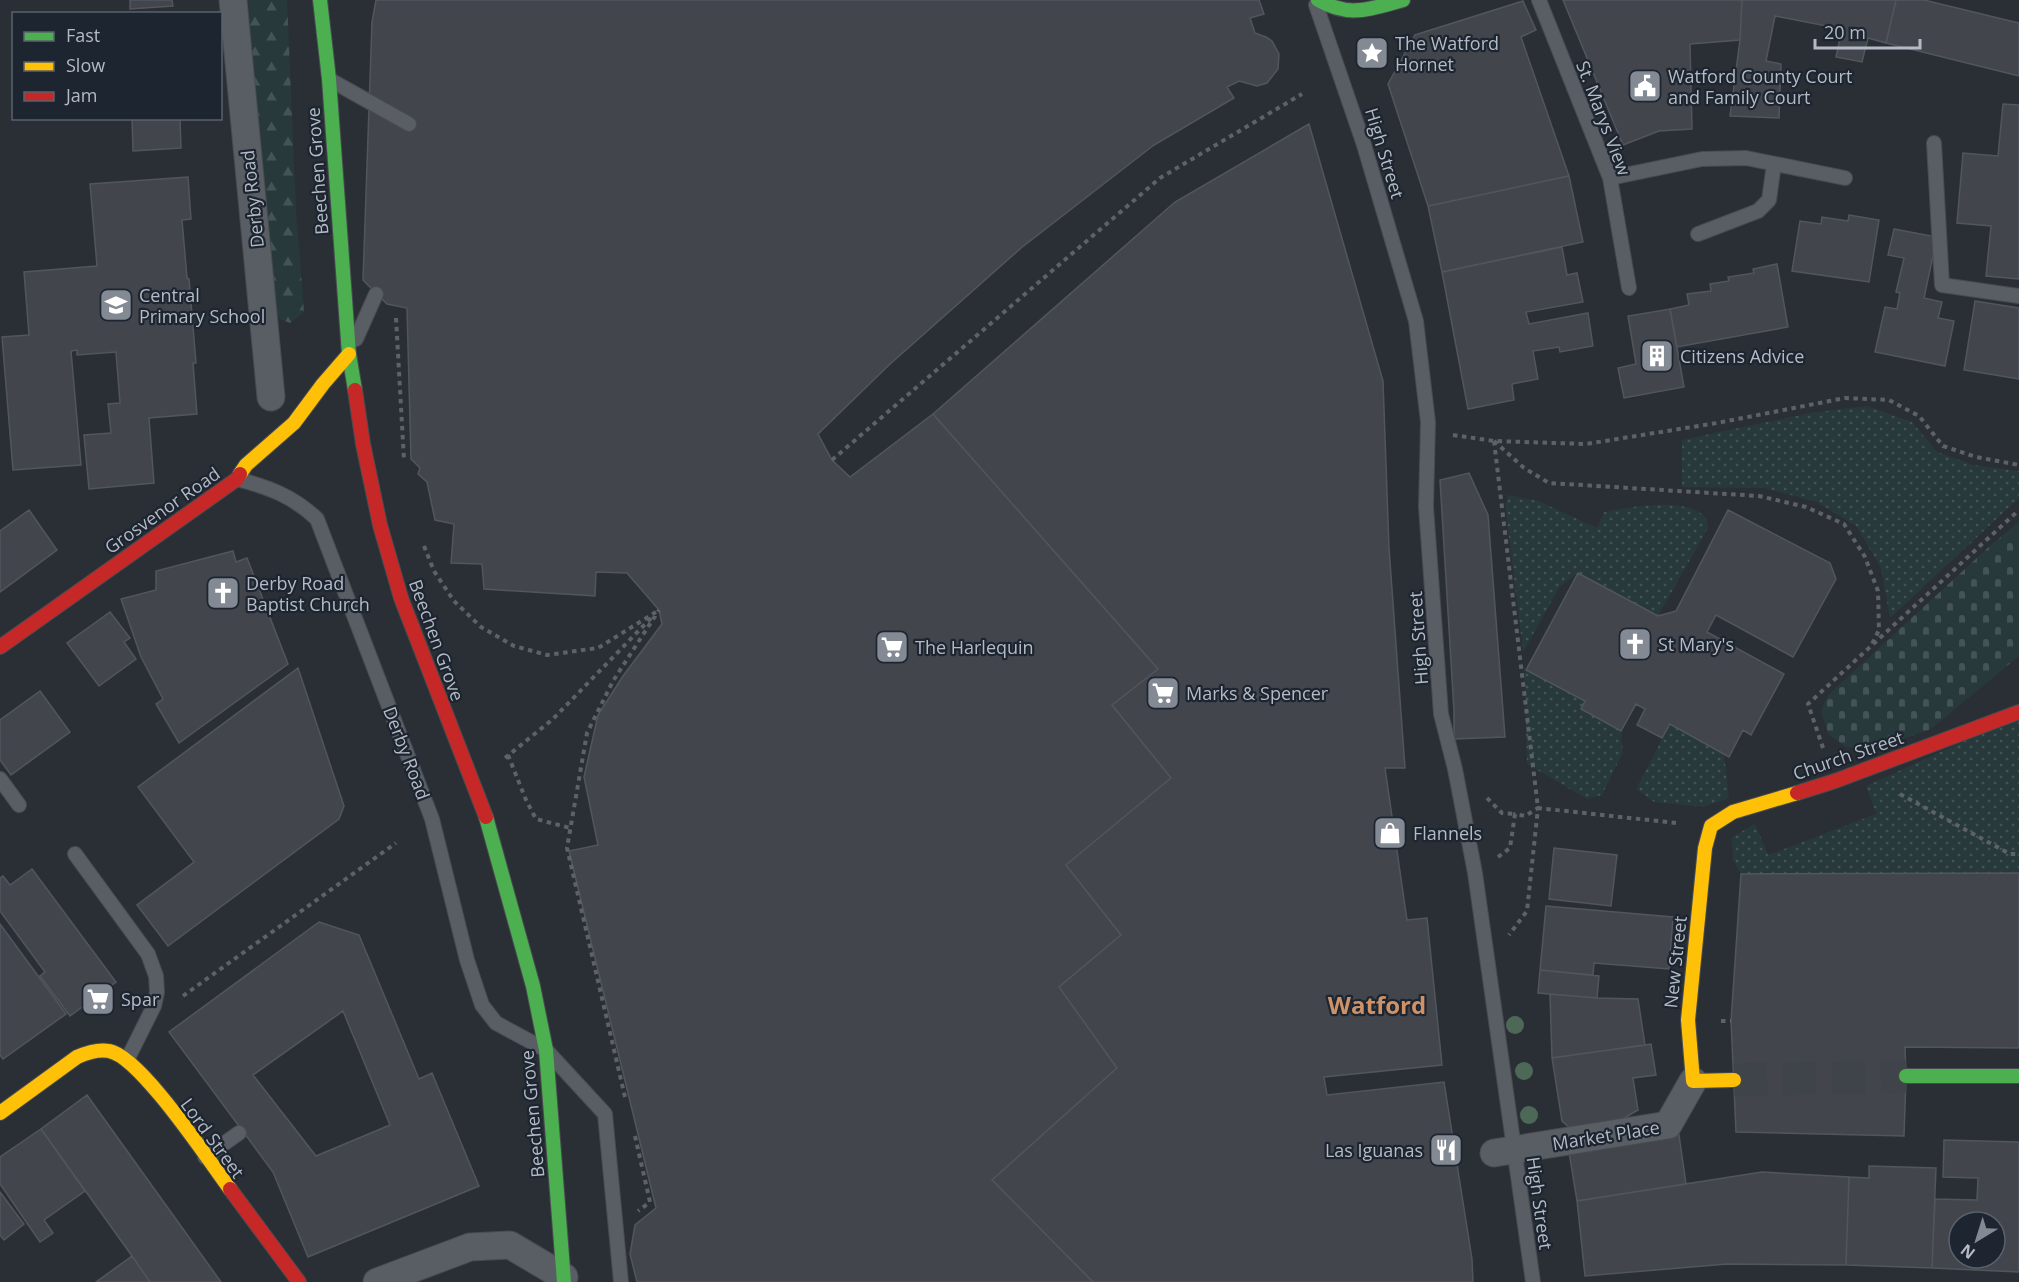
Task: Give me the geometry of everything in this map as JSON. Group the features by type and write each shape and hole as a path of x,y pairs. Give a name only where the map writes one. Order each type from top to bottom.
{"street":[{"name":"Derby Road","path":"233,0 271,397"},
{"name":"Beechen Grove","path":"320,0 329,79 349,354 363,444 380,525 401,598 482,804 533,986 546,1050 564,1280"},
{"path":"1316,0 1332,9 1353,14 1403,0"},
{"name":"Grosvenor Road","path":"0,647 237,479 246,465 294,423 349,354"},
{"name":"Church Street","path":"1711,826 1733,812 1835,781 2019,712"},
{"name":"New Street","path":"1693,1081 1688,1020 1705,848 1711,826"},
{"path":"0,1113 77,1057 87,1053 110,1052 128,1060"},
{"name":"Lord Street","path":"128,1060 162,1098 298,1282"},
{"path":"1906,1076 2019,1076"},
{"path":"1693,1081 1734,1080"},
{"name":"Market Place","path":"1504,1152 1668,1125 1693,1081"},
{"path":"377,1282 470,1247 510,1245 564,1280"}],"lane":[{"name":"High Street","path":"1316,0 1364,145 1416,321 1427,411 1426,507 1441,714 1455,768 1475,873 1488,962 1504,1152 1533,1282"},
{"name":"St. Marys View","path":"1539,0 1610,178 1629,288"},
{"path":"329,79 409,124"},
{"path":"1934,143 1942,285 2019,296"},
{"path":"1610,178 1702,159 1746,158 1845,178"},
{"path":"1698,234 1758,211 1769,200 1774,164"},
{"path":"349,354 376,294"},
{"name":"Derby Road","path":"237,479 278,490 292,498 317,519 432,819 467,960 482,1005 496,1023 546,1050 605,1114 621,1282"},
{"path":"0,779 19,805"},
{"path":"75,854 148,954 156,976 157,992 154,1006 128,1060"},
{"path":"205,1157 239,1133"}],"path":[{"path":"832,460 1160,178 1302,94"},
{"path":"396,318 405,466"},
{"path":"1428,435 1460,435 1494,441 1586,444 1717,423 1845,398 1889,400 1920,416 1942,446 1976,458 2019,465"},
{"path":"1494,441 1524,468 1549,483 1759,496 1806,507 1844,524 1865,557 1878,591 1880,630 1870,649"},
{"path":"1488,962 1527,912 1538,808 1494,441"},
{"path":"1835,781 1808,705 2019,510"},
{"path":"422,538 434,571 454,601 481,627 514,646 548,655 598,648 659,610"},
{"path":"570,828 536,819 506,756 553,719 659,610"},
{"path":"626,1101 567,848 587,733 613,681 659,610"},
{"path":"1895,791 2010,854 2019,854"},
{"path":"1502,813 1525,816 1538,808 1711,826"},
{"path":"1510,848 1515,814"},
{"path":"177,1000 396,843"},
{"path":"634,1134 650,1202 636,1213"}],"green space":[{"path":"248,0 287,0 296,211 304,312 290,323 272,316"},
{"path":"1867,406 1912,422 1937,452 1974,465 2019,471 2019,498 1890,618 1881,568 1856,526 1817,502 1765,488 1682,487 1682,440 1810,413"},
{"path":"1508,495 1538,501 1597,528 1604,512 1641,506 1669,505 1694,509 1704,516 1708,528 1658,616 1578,573 1560,586 1523,652 1505,504"},
{"path":"2019,522 2019,656 1931,729 1874,749 1846,747 1828,734 1821,711 1828,695 1992,544"},
{"path":"1524,667 1585,701 1581,709 1621,731 1623,752 1602,795 1587,799 1527,764"},
{"path":"2019,716 2019,873 1741,874 1733,860 1732,837 1755,824 1768,855 1876,814 1866,786"},
{"path":"1670,724 1729,757 1724,755 1729,798 1703,807 1654,802 1636,789"}],"building":[{"path":"130,0 172,0 173,6 130,9"},
{"name":"The Harlequin","path":"376,0 1259,0 1264,14 1250,18 1255,33 1272,41 1279,54 1278,69 1267,83 1257,86 1239,81 1227,87 1234,98 1154,145 1021,248 889,365 818,434 832,460 850,477 933,414 1158,669 1112,705 1171,778 1066,865 1121,935 1059,987 1117,1068 992,1180 1093,1282 637,1282 630,1254 635,1225 656,1208 569,851 598,845 584,777 598,715 623,676 662,624 659,610 627,573 596,572 595,596 484,589 482,564 451,563 454,524 435,520 427,482 418,474 420,468 411,459 407,308 387,304 363,280 372,22"},
{"name":"Watford County Court and Family Court","path":"1563,0 1742,0 1740,40 1690,44 1692,129 1659,131 1623,145"},
{"path":"1742,0 1896,0 1886,43 1868,38 1862,62 1836,57 1842,29 1775,16 1766,61 1781,64 1779,118 1730,116 1740,40"},
{"path":"1896,0 1924,0 2019,23 2019,76 1886,43"},
{"path":"1523,1 1536,30 1521,37 1569,176 1428,206 1388,84 1415,35"},
{"path":"2003,104 2019,105 2019,279 1986,276 1991,226 1957,223 1963,153 1998,156"},
{"path":"132,120 180,120 181,148 133,151"},
{"path":"1309,124 1383,381 1389,548 1405,768 1385,768 1407,920 1427,918 1442,1065 1324,1077 1327,1095 1444,1082 1472,1259 1473,1282 1093,1282 992,1180 1117,1068 1059,987 1121,935 1066,865 1171,778 1112,705 1158,669 933,414 1175,202"},
{"path":"1569,176 1583,242 1442,272 1428,206"},
{"path":"188,177 191,219 182,220 196,363 193,363 197,414 149,418 154,483 89,489 84,435 111,433 108,404 120,403 116,352 77,355 77,350 71,351 81,465 13,470 2,337 29,335 24,272 97,266 90,184"},
{"path":"1849,215 1879,220 1869,282 1792,271 1800,221 1821,224 1822,217 1848,221"},
{"path":"1894,229 1937,237 1924,298 1942,302 1938,318 1954,321 1945,366 1875,352 1885,307 1897,309 1900,293 1896,292 1904,258 1888,255"},
{"path":"1562,247 1567,275 1577,273 1583,302 1526,312 1529,324 1588,313 1593,346 1560,352 1559,347 1533,351 1538,379 1512,384 1514,400 1468,409 1442,272"},
{"path":"1777,264 1788,327 1677,347 1670,309 1689,305 1687,294 1711,291 1710,284 1729,281 1728,277 1754,273 1753,269"},
{"path":"1975,301 2019,308 2019,379 1964,370"},
{"name":"Citizens Advice","path":"1670,309 1684,387 1624,398 1618,368 1636,364 1628,316"},
{"path":"1469,473 1488,515 1505,737 1454,739 1440,480"},
{"path":"29,510 57,550 0,592 0,531"},
{"name":"St Mary's","path":"1728,510 1830,563 1836,579 1793,657 1716,615 1707,632 1784,674 1751,735 1743,730 1729,757 1670,724 1662,738 1637,725 1645,709 1636,704 1621,731 1581,709 1585,701 1526,670 1578,573 1658,616 1676,611"},
{"path":"233,551 236,562 247,558 288,664 179,743 156,704 163,699 141,657 121,599 156,590 156,571"},
{"path":"110,612 130,638 124,642 136,659 99,686 67,643"},
{"path":"298,668 344,806 339,819 168,946 137,905 194,862 138,787"},
{"path":"40,691 70,732 11,775 0,760 0,720"},
{"path":"1554,848 1617,855 1611,906 1549,899"},
{"path":"32,869 116,982 70,1016 40,976 45,972 0,911 0,878 3,876 10,885"},
{"path":"2019,873 2019,1048 1905,1047 1904,1136 1736,1132 1731,1021 1741,874"},
{"path":"1546,906 1673,917 1669,969 1594,963 1593,975 1540,970"},
{"path":"319,922 359,935 419,1079 432,1073 479,1186 308,1257 273,1172 169,1032","holes":["343,1011 390,1125 316,1156 253,1075"]},
{"path":"0,924 66,1014 3,1059 0,1055"},
{"path":"1540,970 1599,976 1597,998 1538,993"},
{"path":"1550,994 1638,999 1645,1045 1552,1058"},
{"path":"1651,1044 1656,1075 1633,1078 1638,1110 1617,1122 1571,1129 1562,1121 1552,1058"},
{"path":"87,1095 221,1282 150,1282 41,1129"},
{"path":"41,1129 85,1191 44,1220 53,1233 40,1242 0,1184 0,1157"},
{"path":"1679,1135 1686,1184 1577,1201 1569,1152"},
{"path":"1944,1140 2019,1142 2019,1272 1976,1270 2007,1270 2007,1210 1947,1210 1947,1269 1932,1268 1935,1199 1977,1200 1978,1178 1943,1177"},
{"path":"1869,1166 1936,1168 1932,1268 1846,1265 1849,1177 1869,1178"},
{"path":"1762,1172 1849,1177 1846,1265 1727,1264 1585,1276 1577,1201"},
{"path":"0,1192 24,1224 4,1240 0,1235"},
{"path":"132,1256 150,1282 96,1282"}],"tunnel":[{"path":"1734,1080 1906,1076"}],"traffic: fast":[{"path":"320,0 329,79 349,354 355,390"},
{"path":"1318,0 1329,6 1350,10 1370,9 1403,0"},
{"path":"486,817 533,986 546,1050 564,1282"},
{"path":"1906,1076 2019,1076"}],"traffic: slow":[{"path":"240,474 246,465 294,423 349,354"},
{"path":"1734,1080 1693,1081 1688,1020 1705,848 1711,826 1733,812 1797,793"},
{"path":"0,1113 77,1057 93,1052 109,1051 122,1057 155,1089 191,1134 230,1189"}],"traffic: jam":[{"path":"355,390 363,444 380,525 401,598 486,817"},
{"path":"0,647 237,479 240,474"},
{"path":"1797,793 2019,712"},
{"path":"230,1189 299,1282"}],"place":[{"name":"The Watford Hornet","path":"1372,53"},
{"name":"Watford County Court and Family Court","path":"1645,86"},
{"name":"Central Primary School","path":"116,305"},
{"name":"Citizens Advice","path":"1657,356"},
{"name":"Derby Road Baptist Church","path":"223,593"},
{"name":"St Mary's","path":"1635,644"},
{"name":"The Harlequin","path":"892,647"},
{"name":"Marks & Spencer","path":"1163,693"},
{"name":"Flannels","path":"1390,833"},
{"name":"Spar","path":"98,999"},
{"name":"Las Iguanas","path":"1446,1150"}],"district":[{"name":"Watford","path":"1377,1004"}]}
